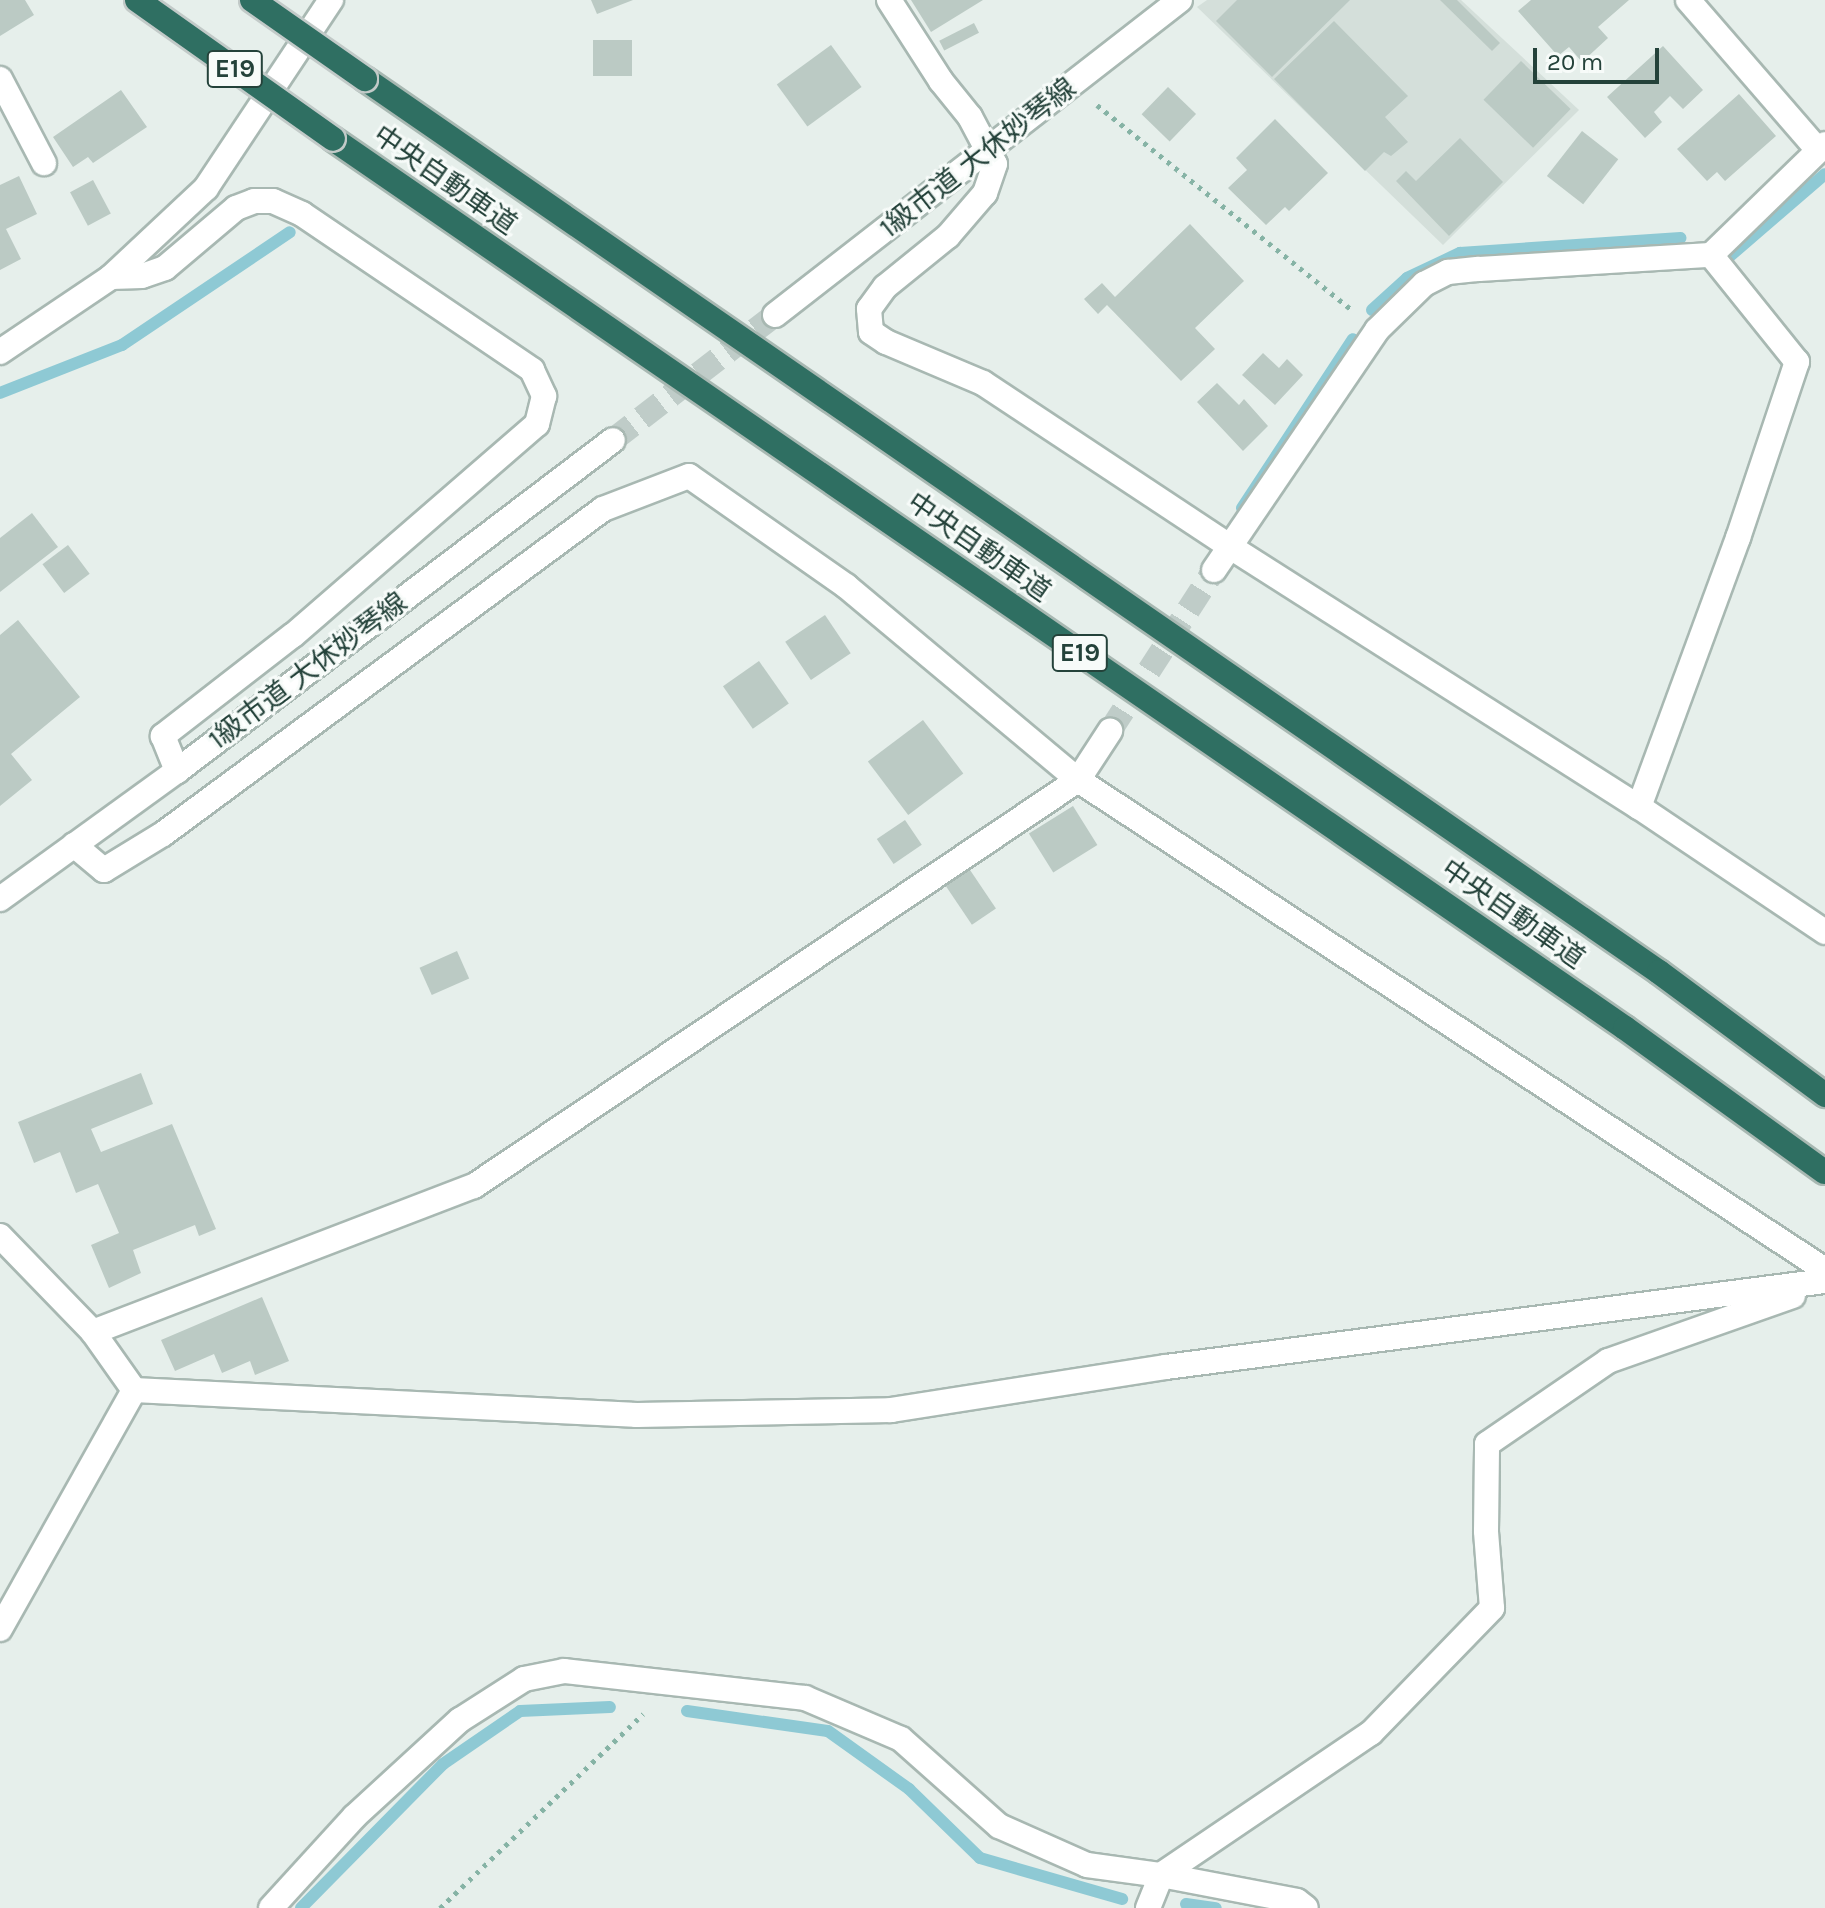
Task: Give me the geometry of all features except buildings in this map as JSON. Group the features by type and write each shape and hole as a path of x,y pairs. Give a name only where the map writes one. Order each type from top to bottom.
{"highway":[{"name":"中央自動車道","path":"137,0 333,139 1612,1019 1825,1172"},
{"name":"中央自動車道","path":"252,0 1659,972 1825,1095"}],"street":[{"path":"0,352 111,277 206,188 331,0"},
{"path":"889,0 989,149 995,164 985,193 948,236 885,287 869,309 871,332 886,342 983,383 1229,546 1639,807 1825,932"},
{"name":"1級市道 大休妙琴線","path":"775,315 1180,0"},
{"path":"1214,570 1377,330 1424,284 1448,272 1711,255 1821,147 1688,0"},
{"path":"0,79 44,163"},
{"path":"111,277 142,276 165,268 236,208 254,201 273,201 302,214 532,370 544,396 537,424 293,635 163,736 177,771"},
{"path":"1639,807 1738,538 1797,362 1711,255"},
{"name":"1級市道 大休妙琴線","path":"0,899 177,771 613,440"},
{"path":"74,845 104,870 187,816 603,509 689,476 846,586 1078,780 1825,1270"},
{"path":"93,1332 474,1186 1078,780 1110,731"},
{"path":"0,1236 93,1332 134,1390"},
{"path":"134,1390 637,1415 891,1410 1166,1367 1825,1283"},
{"path":"1148,1908 1161,1875 1371,1733 1492,1608 1486,1531 1487,1444 1608,1361 1825,1283"},
{"path":"0,1629 134,1390"},
{"path":"271,1908 354,1817 448,1731 524,1679 564,1671 805,1698 901,1739 999,1826 1087,1865 1161,1875 1297,1901 1306,1908"}],"path":[{"path":"1072,85 1377,330"},
{"path":"440,1908 676,1683"}],"shaded area":[{"path":"1207,0 1461,0 1579,110 1443,245 1197,7"}],"waterway":[{"path":"1730,256 1825,174"},
{"path":"0,393 122,345 290,232"},
{"path":"1372,310 1407,278 1460,253 1680,238"},
{"path":"1242,508 1353,339"},
{"path":"301,1908 443,1764 520,1711 610,1707"},
{"path":"687,1711 828,1731 909,1789 980,1858 1122,1899"},
{"path":"1186,1904 1216,1908"}],"tunnel":[{"path":"613,440 775,315"},
{"path":"1110,731 1214,570"}]}
